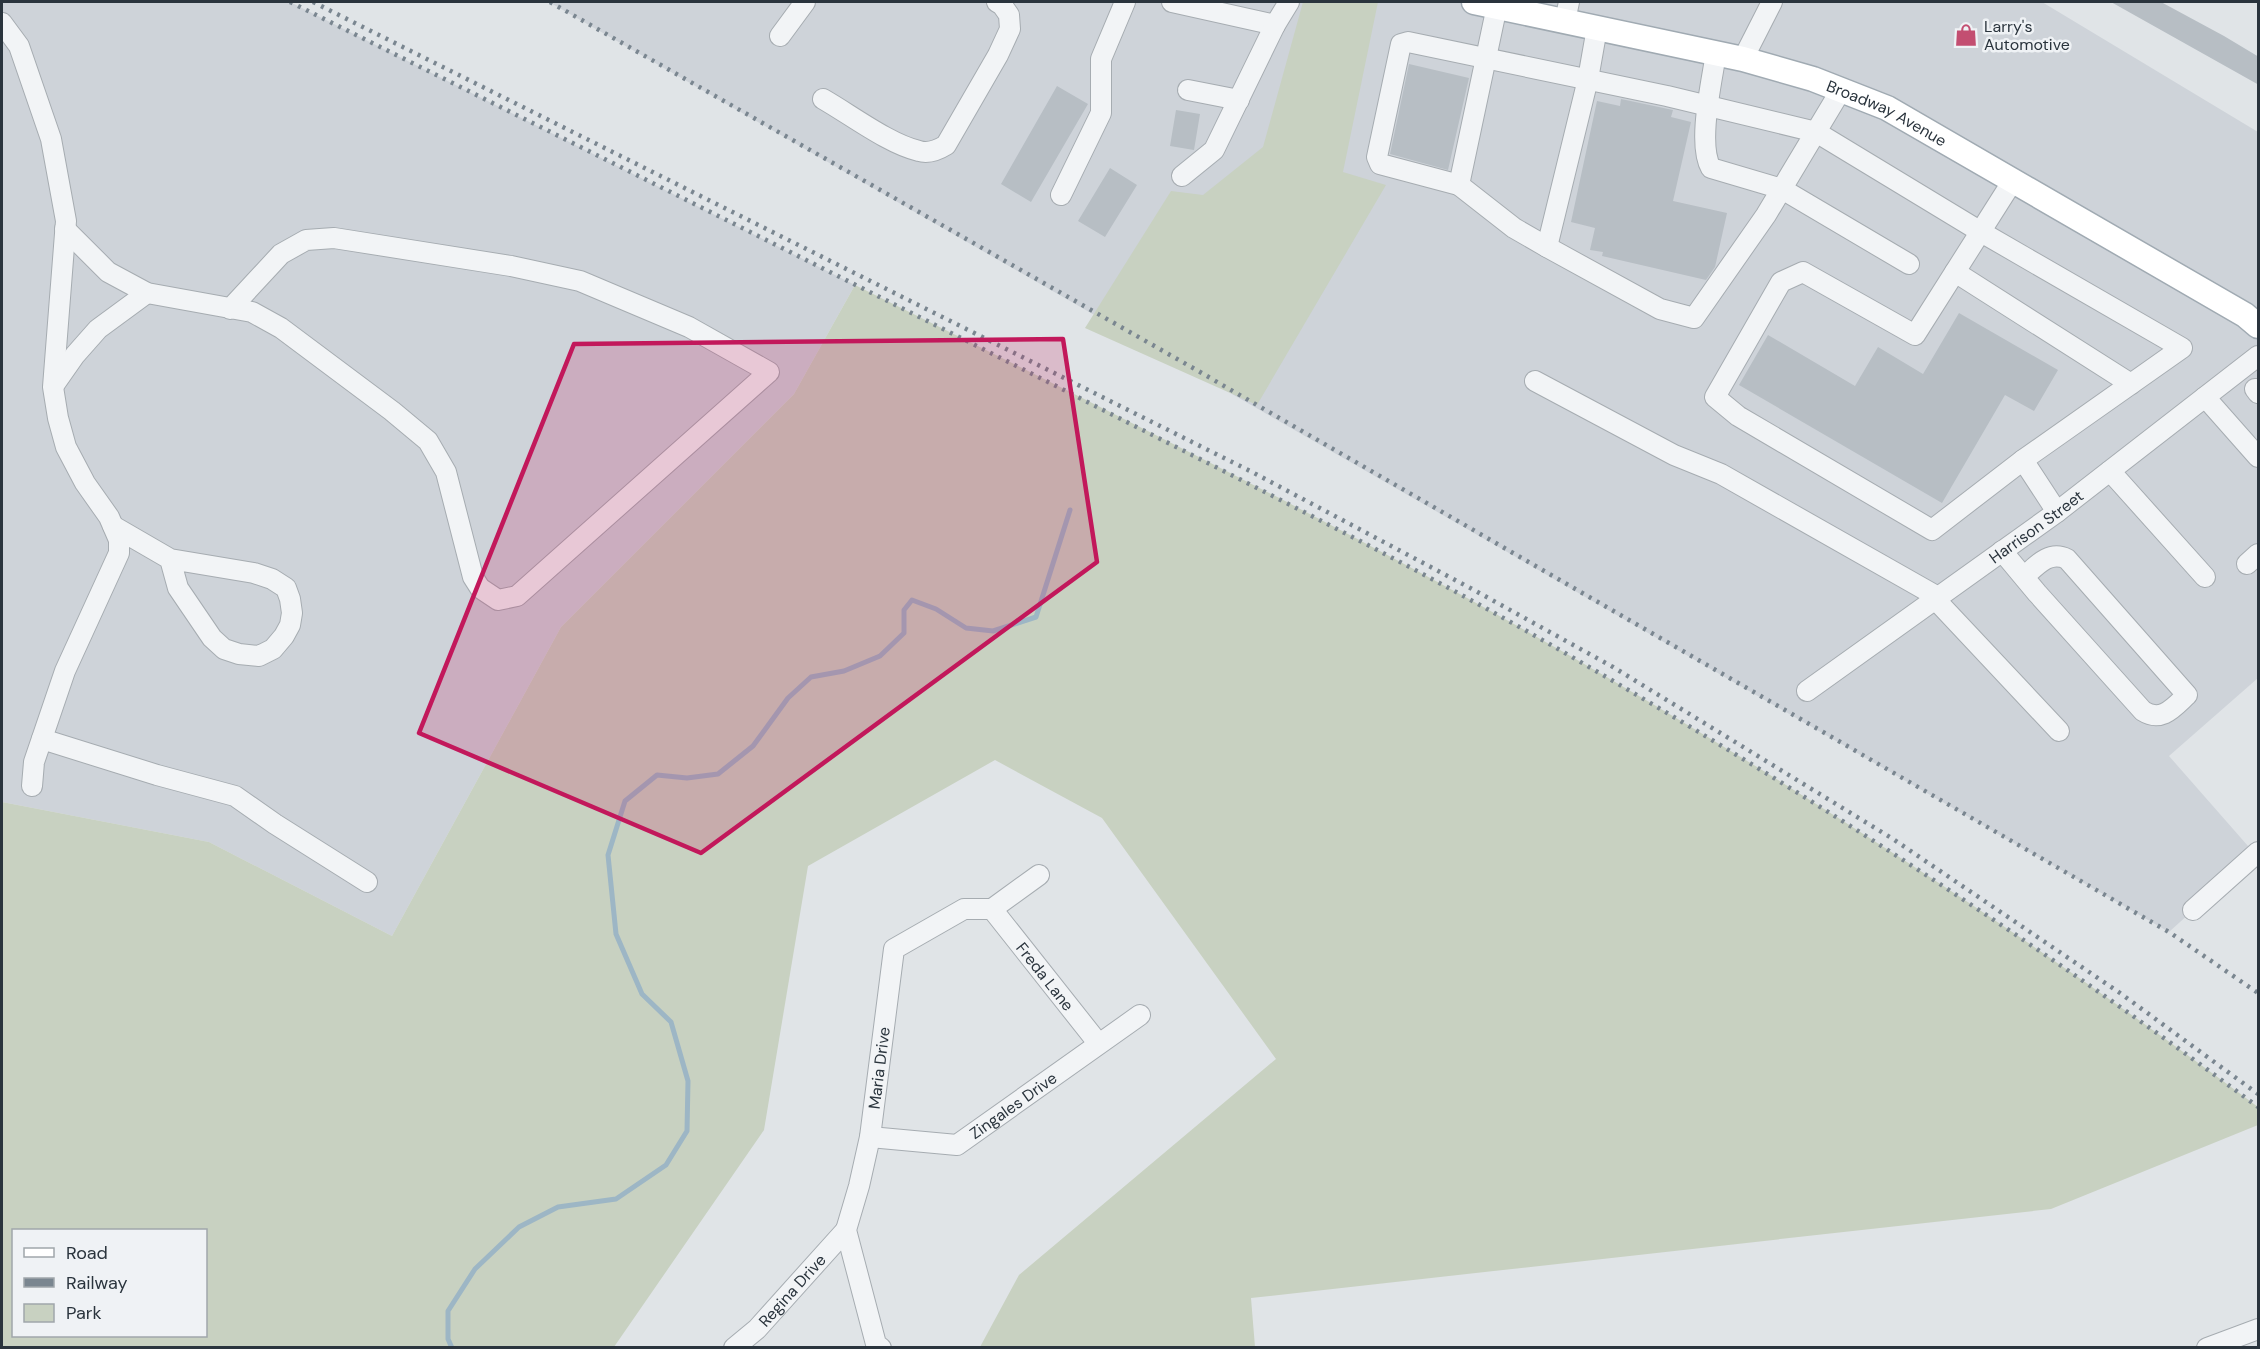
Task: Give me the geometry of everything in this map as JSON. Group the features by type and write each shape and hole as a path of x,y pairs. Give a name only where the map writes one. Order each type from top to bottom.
{"main road":[{"name":"Broadway Avenue","path":"1485,4 1567,11 1598,28 1743,59 1813,79 1887,108 2245,315 2259,326"}],"street":[{"path":"780,36 805,2"},
{"path":"824,99 898,144 921,152 937,151 946,145 998,55 1010,29 1009,15 997,2"},
{"path":"1061,195 1101,113 1101,59 1125,2"},
{"path":"1173,2 1275,25"},
{"path":"1182,176 1214,150 1275,25 1289,2"},
{"path":"1743,59 1772,2"},
{"path":"1459,185 1486,58 1485,4"},
{"path":"2,23 19,46 51,139 66,221 53,387 58,417 66,447 112,526 120,553 65,671 34,762 32,786"},
{"path":"1547,247 1588,79 1598,28"},
{"path":"1841,90 1816,132 1782,189 1766,215 1694,318 1660,309 1547,247 1514,228 1459,185 1380,165 1377,157 1401,44 1408,42 1707,106 1816,132 1981,232 2182,348 2023,460 1932,530 1738,416 1715,397 1781,282 1803,272 1915,335 1956,273 1981,232 2012,182"},
{"path":"1716,53 1707,106 1706,159 1711,168 1782,189 1909,264"},
{"path":"1188,90 1239,100"},
{"path":"65,229 108,272 147,293 230,309 252,312 281,328 392,411 428,441 446,472 473,577 480,588 498,600 517,596 769,372 689,327 580,281 511,266 334,238 306,240 281,254 247,288 230,309"},
{"path":"1956,273 2131,384"},
{"path":"53,387 98,329 147,293"},
{"name":"Harrison Street","path":"1808,691 2058,512 2259,356"},
{"path":"1535,381 1674,455 1721,474 1937,598 2059,731"},
{"path":"2205,397 2258,455"},
{"path":"2023,460 2058,512"},
{"path":"2110,471 2205,577"},
{"path":"112,526 170,560 254,573 272,579 286,588 290,599 292,613 290,626 284,636 273,649 259,656 239,654 224,649 212,638 178,588 170,560"},
{"path":"2002,551 2024,577 2143,711 2150,716 2166,714 2187,695 2067,560 2056,556 2047,558 2024,577"},
{"path":"42,739 157,775 235,795 275,824 367,882"},
{"path":"2193,910 2259,852"},
{"path":"992,909 1039,875"},
{"name":"Maria Drive","path":"846,1230 870,1137 894,949 964,909 992,909"},
{"name":"Freda Lane","path":"992,909 1098,1043"},
{"name":"Zingales Drive","path":"870,1137 957,1145 1140,1015"},
{"path":"846,1230 876,1344 881,1347"},
{"name":"Regina Drive","path":"741,1346 846,1230"},
{"path":"2207,1347 2259,1329"}],"highlighted area":[{"path":"1063,339 1097,562 701,853 419,733 574,344"}],"shaded area":[{"path":"2,2 290,2 855,285 794,394 561,627 392,936 209,842 2,802"},
{"path":"549,2 2042,2 2258,132 2258,678 2169,756 2255,854 2169,932"}],"green space":[{"path":"1303,2 1378,2 1343,172 1386,185 1257,405 1085,328 1171,191 1203,195 1263,147"},
{"path":"855,285 1033,373 1386,554 1650,702 1828,811 2089,985 2258,1107 2258,1125 2051,1209 1251,1298 1255,1347 980,1347 1019,1275 1276,1059 1102,818 995,760 808,866 764,1130 614,1347 2,1347 2,802 209,842 392,936 561,627 794,394"}],"building":[{"path":"2111,2 2161,2 2224,36 2259,57 2259,85"},
{"path":"1409,64 1469,78 1448,170 1390,154"},
{"path":"1057,86 1088,104 1031,202 1001,184"},
{"path":"1621,99 1673,110 1671,117 1691,122 1673,201 1727,213 1715,267 1706,280 1602,256 1603,252 1590,250 1595,228 1571,222 1597,101 1620,106"},
{"path":"1176,110 1200,114 1194,150 1170,146"},
{"path":"1110,168 1137,185 1105,237 1078,221"},
{"path":"1959,313 2058,370 2034,411 2005,395 1942,503 1739,385 1768,335 1855,386 1878,347 1923,374"}],"waterway":[{"path":"452,1348 448,1339 448,1311 475,1269 519,1227 558,1207 616,1199 666,1165 687,1131 688,1081 671,1022 642,994 616,934 608,855 625,801 657,775 687,778 718,774 753,746 788,698 811,677 844,671 880,656 904,633 904,610 912,600 936,609 966,628 993,631 1036,617 1070,510"}],"railway":[{"path":"290,2 1252,485 1503,618 1743,759 1918,870 2090,986 2258,1107"},
{"path":"313,2 1252,472 1613,667 1893,839 2120,993 2258,1094"},
{"path":"550,2 1193,368 2169,932 2258,993"}],"place":[{"name":"Larry's Automotive","path":"1966,35"}]}
